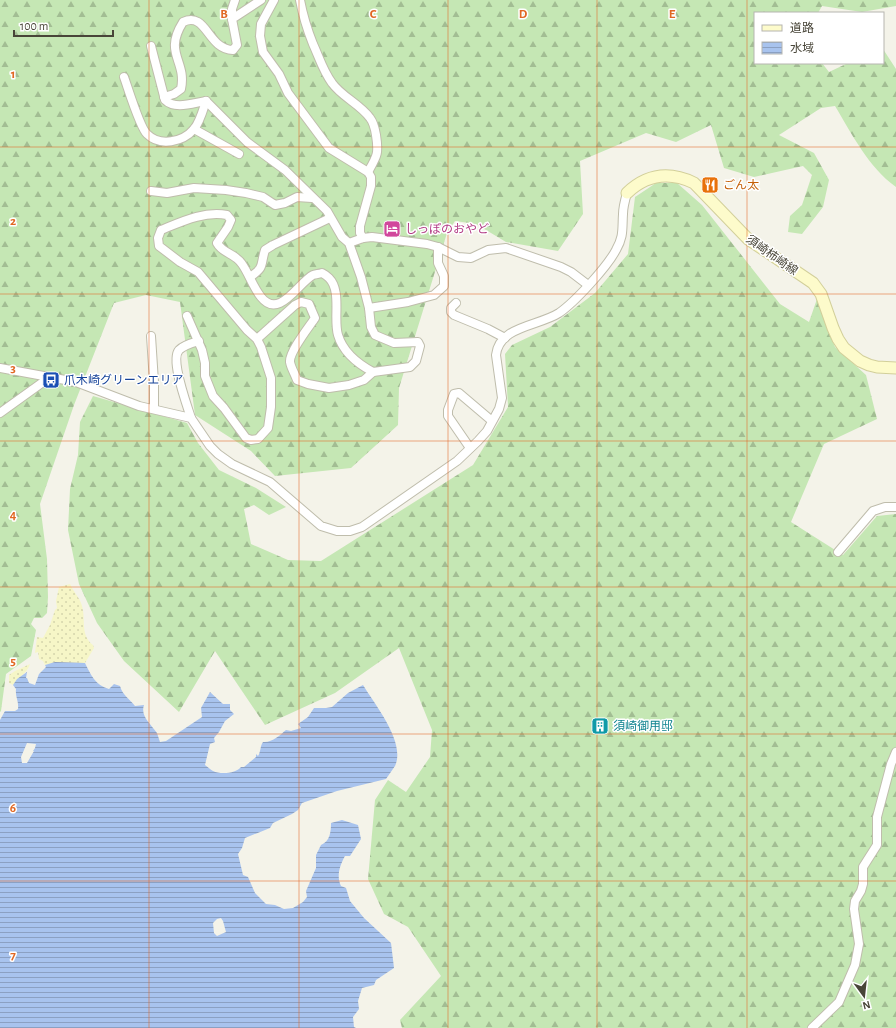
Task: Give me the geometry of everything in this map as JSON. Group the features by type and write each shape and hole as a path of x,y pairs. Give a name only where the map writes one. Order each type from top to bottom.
{"main road":[{"name":"須崎柿崎線","path":"627,193 636,184 648,179 663,176 684,178 694,184 748,239 813,283 821,294 838,340 844,348 860,361 868,365 896,368"}],"street":[{"path":"164,96 174,94 181,89 182,76 175,55 174,46 176,35 183,22 192,19 201,23 213,40 226,49 233,50 237,45 232,19 232,9 235,0"},
{"path":"232,19 261,0"},
{"path":"274,0 261,24 260,36 263,52 279,74 288,93 329,148 368,172 371,177 371,186 360,226 360,233 363,238"},
{"path":"300,0 309,35 321,64 332,83 348,99 367,114 374,125 378,145 378,154 368,172"},
{"path":"151,46 165,100 174,106 206,101"},
{"path":"124,77 146,134 156,140 169,142 185,137 194,129 206,101"},
{"path":"206,101 247,142 299,182 312,198 319,203 342,237 349,243 361,277 369,308 371,327 375,335 394,342 418,342 420,346 416,361 410,367 373,372 364,380 349,385 329,388 308,384 297,380 290,362 291,357 315,318 309,304 301,302 295,305 257,339"},
{"path":"194,129 239,154"},
{"path":"151,191 167,193 194,188 226,190 263,197 275,205 285,203 297,197 312,198"},
{"path":"199,340 184,346 178,351 176,357 177,367 191,418 210,446 232,464 270,482 321,526 337,531 350,531 362,527 457,461 487,431 502,398 496,355 500,342 517,330 549,318 559,312 571,303 603,269 616,250 622,236 622,212 627,193"},
{"path":"188,316 199,340 205,363 205,376 213,396 224,408 246,438 251,440 258,439 268,428 271,407 271,378 257,339 247,330 198,272 180,262 159,246 158,238 161,230 182,221 206,214 227,215 231,220 217,243 220,249 234,255 241,262 256,290 266,302 272,304 282,302 296,292 312,276 322,273 330,278 333,284 336,301 337,335 351,356 360,365 373,372"},
{"path":"250,277 262,266 264,250 272,244 330,218"},
{"path":"349,243 363,238 372,238 438,247 458,257 471,258 488,250 506,248 561,267 571,272 588,285"},
{"path":"369,308 408,302 434,295 440,291 444,286 444,276 438,263 438,247"},
{"path":"456,303 451,308 451,312 454,315 488,329 505,338"},
{"path":"150,336 153,359 154,409"},
{"path":"0,368 76,382 139,406 191,418"},
{"path":"0,413 50,377"},
{"path":"470,448 448,416 448,410 454,394 459,393 492,421"},
{"path":"838,552 873,511 885,507 896,507"},
{"path":"812,1028 840,1002 856,960 859,944 854,909 855,901 861,892 863,884 863,867 876,845 878,817 891,764 896,752"}],"green space":[{"path":"0,0 896,0 896,6 862,12 822,6 819,12 754,12 754,64 823,64 829,72 846,64 884,64 884,51 896,69 896,187 877,170 861,150 835,106 821,108 779,135 814,153 829,180 823,207 802,234 788,232 790,216 802,205 812,175 803,166 754,177 724,168 711,125 676,142 646,133 580,161 583,214 558,251 506,242 476,224 455,221 447,233 399,388 398,425 351,468 275,476 251,451 195,415 180,302 146,295 114,303 74,405 40,504 47,559 47,613 42,618 34,618 31,624 36,630 31,656 6,674 0,712"},
{"path":"656,183 677,183 702,205 780,304 809,322 817,299 835,347 866,375 877,419 824,444 791,522 843,555 877,516 896,514 896,1028 402,1028 400,1020 441,976 408,927 384,914 368,879 375,800 388,780 406,792 430,757 432,730 399,648 335,693 265,725 215,651 179,712 124,661 97,623 79,584 68,530 70,489 78,455 80,422 93,396 187,423 198,443 219,470 256,488 286,507 269,515 254,505 244,509 251,544 288,560 321,561 473,465 508,407 505,354 512,345 550,327 595,293 628,254 635,197"}],"sand":[{"path":"70,584 81,603 86,636 94,648 85,663 55,662 45,665 43,661 39,659 38,652 35,653 37,637 43,638 50,625 57,608 56,601 59,587"},
{"path":"30,664 26,671 13,685 9,683 9,675"}],"water":[{"path":"55,662 85,663 89,672 100,685 109,689 114,684 120,686 124,695 135,706 144,705 143,709 145,716 157,733 160,742 166,741 202,717 201,708 210,692 223,704 230,704 230,710 234,714 225,721 214,738 215,742 210,744 205,765 213,771 220,773 236,771 241,767 244,767 256,757 256,754 258,756 263,742 273,740 286,730 291,731 301,728 298,724 308,717 314,708 332,707 348,693 363,685 388,724 396,746 397,756 395,766 386,779 337,791 302,803 298,810 273,823 270,828 245,838 242,848 238,854 243,875 248,877 255,893 266,904 275,905 284,909 293,908 303,902 307,897 306,891 316,868 316,855 321,845 328,839 331,823 342,820 358,825 361,839 350,856 345,856 343,859 339,871 341,886 346,888 350,901 364,918 391,943 394,968 376,980 374,985 362,988 358,1001 359,1009 353,1017 354,1027 356,1028 0,1028 0,720 5,711 15,711 18,709 16,689 13,685 17,679 27,672 26,678 29,683 35,685 39,674 46,667 45,665","holes":["27,743 36,744 27,763 22,763 21,757","221,918 226,932 217,936 214,933 213,923 217,919"]}],"place":[{"name":"ごん太","path":"710,185"},
{"name":"しっぽのおやど","path":"392,229"},
{"name":"爪木崎グリーンエリア","path":"51,380"},
{"name":"須崎御用邸","path":"600,726"}]}
